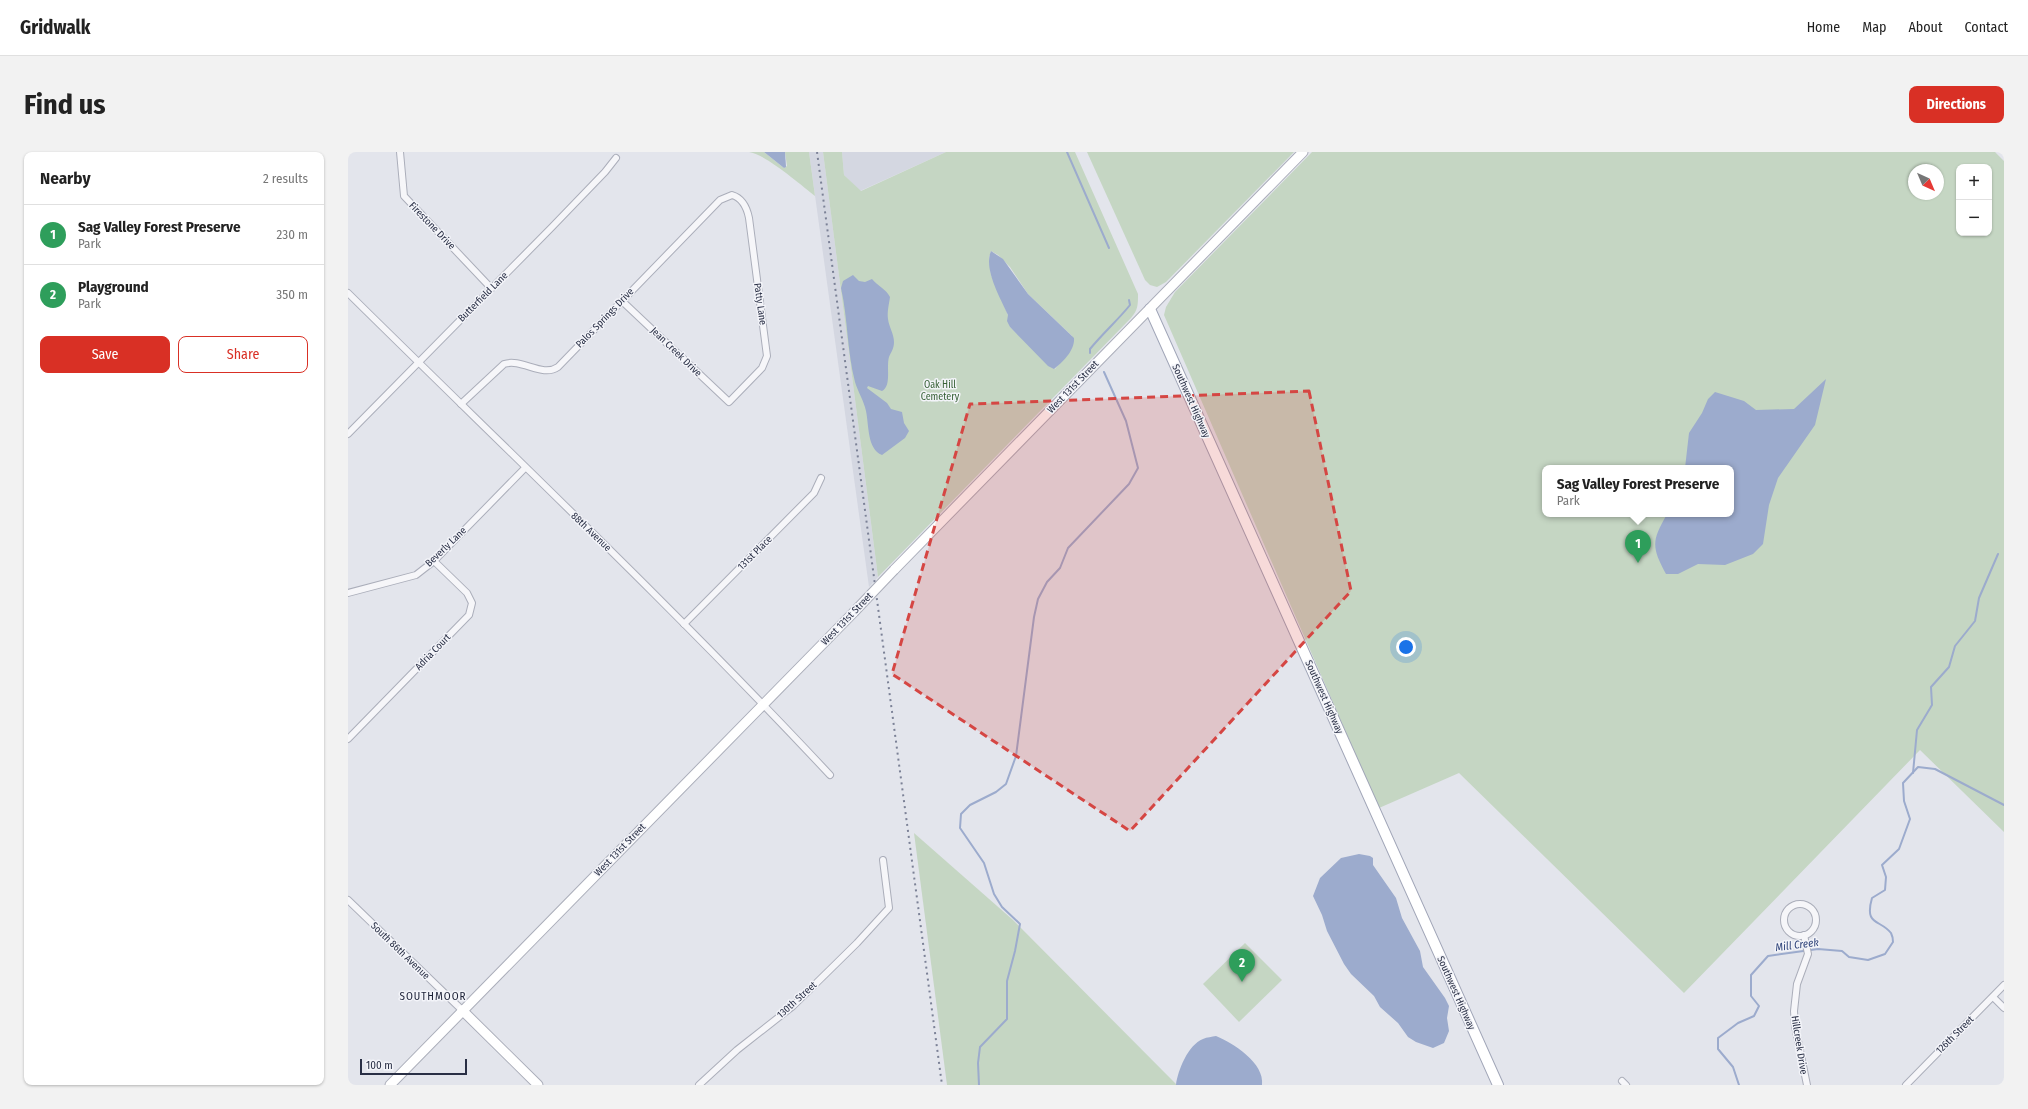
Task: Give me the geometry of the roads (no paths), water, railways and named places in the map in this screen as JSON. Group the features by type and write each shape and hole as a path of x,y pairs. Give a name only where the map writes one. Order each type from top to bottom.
{"main road":[{"name":"Southwest Highway","path":"1150,309 1498,1085"}],"street":[{"name":"Firestone Drive","path":"400,152 404,196 491,288"},
{"name":"West 131st Street","path":"390,1085 1303,152"},
{"name":"Butterfield Lane","path":"348,434 605,172 616,158"},
{"name":"Palos Springs Drive","path":"461,404 504,364 514,362 545,370 555,370 720,200 728,195 737,196"},
{"name":"Patty Lane","path":"729,402 762,368 767,356 747,211 737,196"},
{"name":"88th Avenue","path":"348,293 684,624 763,703 830,775"},
{"name":"Jean Creek Drive","path":"622,301 729,402"},
{"name":"Beverly Lane","path":"348,593 416,575 434,561 525,468"},
{"name":"131st Place","path":"684,624 814,493 821,478"},
{"name":"Adria Court","path":"348,739 469,615 472,603 467,593 434,561"},
{"name":"130th Street","path":"699,1085 737,1050 793,1006 857,943 889,908 883,860"},
{"name":"South 86th Avenue","path":"348,900 538,1085"},
{"path":"1800,904 1805,904 1813,909 1817,920 1812,930 1804,936 1791,933 1785,924 1784,918 1788,909 1800,904"},
{"name":"Hillcreek Drive","path":"1804,936 1808,954 1797,984 1794,1011 1796,1032 1807,1085"},
{"name":"126th Street","path":"1906,1085 2004,985"},
{"path":"1993,997 2004,1008"}],"water":[{"path":"764,152 785,152 786,167 784,168"},
{"path":"991,251 1003,259 1028,294 1074,338 1073,347 1065,359 1054,369 1048,366 1010,327 1007,321 1008,315 991,275 989,258"},
{"path":"853,275 859,281 865,282 872,279 890,297 888,316 894,342 888,361 887,385 882,391 868,386 867,388 887,403 891,409 902,412 904,423 909,431 905,438 882,455 877,452 871,442 866,411 855,382 850,359 841,288 843,281"},
{"path":"1826,379 1815,425 1778,478 1769,505 1763,544 1753,554 1725,565 1698,564 1678,574 1666,574 1658,557 1655,544 1658,531 1665,517 1734,517 1734,465 1685,465 1689,433 1702,413 1708,399 1715,392 1744,401 1756,410 1794,409"},
{"path":"1359,854 1373,858 1373,865 1396,898 1402,918 1420,951 1423,967 1449,1006 1447,1018 1449,1031 1444,1043 1433,1048 1416,1042 1408,1037 1398,1023 1380,1007 1374,996 1351,974 1344,964 1327,931 1322,915 1313,896 1320,878 1341,858"},
{"path":"1216,1036 1239,1049 1253,1062 1262,1077 1262,1085 1176,1085 1181,1065 1188,1052 1203,1039"}],"waterway":[{"path":"1067,152 1109,248"},
{"path":"1090,353 1090,349 1130,305 1129,300"},
{"path":"979,1085 978,1063 980,1047 1007,1019 1007,981 1020,924 1002,907 994,894 984,863 960,828 961,814 970,805 996,792 1006,784 1016,756 1034,617 1038,599 1047,582 1060,568 1068,548 1129,484 1138,468 1126,421 1104,372"},
{"path":"1913,773 1917,730 1932,705 1931,687 1949,667 1955,646 1975,621 1979,598 1998,554"},
{"name":"Mill Creek","path":"1739,1085 1733,1067 1718,1049 1718,1038 1738,1023 1754,1016 1759,1006 1751,996 1751,975 1768,956 1818,949 1842,951 1849,957 1868,960 1885,954 1893,942 1891,933 1872,918 1870,907 1872,898 1885,890 1886,877 1882,865 1899,849 1910,819 1904,801 1903,783 1918,767 1935,769 2004,805"}],"railway":[{"path":"817,152 942,1085"}],"place":[{"name":"Sag Valley Forest Preserve","path":"1638,563"},
{"name":"Playground","path":"1242,982"}],"district":[{"name":"SOUTHMOOR","path":"433,996"}],"park label":[{"name":"Oak Hill Cemetery","path":"940,390"}]}
